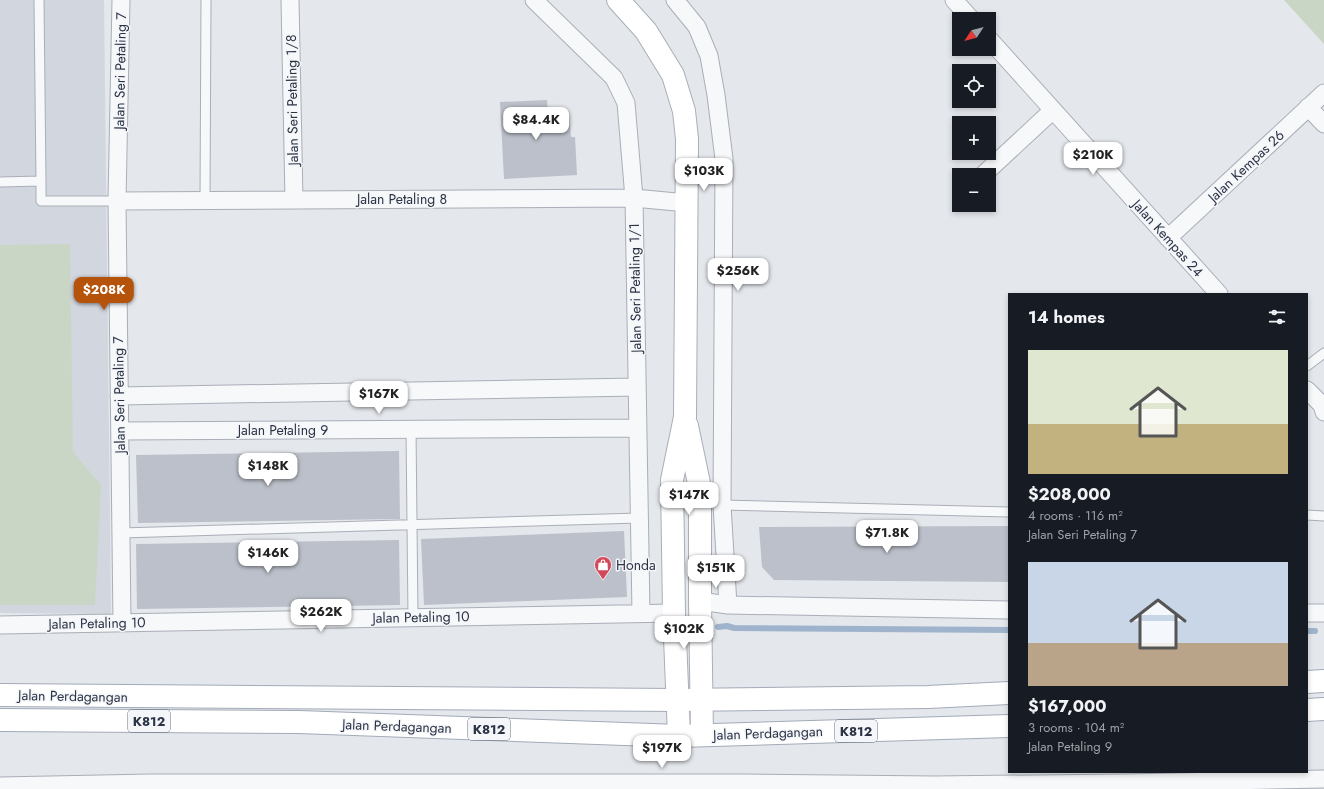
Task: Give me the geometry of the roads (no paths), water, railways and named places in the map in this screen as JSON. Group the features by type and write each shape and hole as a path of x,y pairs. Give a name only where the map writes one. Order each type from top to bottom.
{"main road":[{"path":"618,0 646,31 673,75 684,111 686,125 687,203 684,417 672,480 674,613 679,736"},
{"path":"684,417 700,488 702,735"},
{"path":"1308,682 1324,681"},
{"name":"Jalan Perdagangan","path":"0,695 677,700 928,697 1008,693"},
{"path":"1308,710 1324,709"},
{"name":"Jalan Perdagangan","path":"0,720 298,722 679,736 1008,726"}],"street":[{"name":"Jalan Seri Petaling 7","path":"121,0 117,201 122,623"},
{"name":"Jalan Seri Petaling 1/8","path":"290,0 294,200"},
{"name":"Jalan Seri Petaling 1/1","path":"534,0 614,78 626,103 634,198 641,613"},
{"path":"675,0 697,27 709,56 716,95 724,159 722,505 728,605"},
{"path":"954,0 965,12"},
{"name":"Jalan Kempas 24","path":"996,47 1218,293"},
{"name":"Jalan Kempas 26","path":"1168,238 1324,93"},
{"path":"1308,107 1324,124"},
{"path":"991,168 1053,110"},
{"name":"Jalan Petaling 8","path":"117,201 634,198 687,203"},
{"path":"119,396 637,387"},
{"path":"1308,391 1323,407"},
{"name":"Jalan Petaling 9","path":"120,431 638,428"},
{"path":"700,601 728,605 1008,610"},
{"name":"Jalan Petaling 10","path":"0,625 674,613"},
{"path":"1308,613 1324,613"},
{"path":"0,786 935,787 1124,786 1324,779"}],"lane":[{"path":"39,0 41,201 117,201"},
{"path":"205,201 206,0"},
{"path":"0,182 41,182"},
{"path":"1308,365 1324,353"},
{"path":"412,429 413,617"},
{"path":"722,505 1008,512"},
{"path":"1308,516 1324,516"},
{"path":"121,533 640,518"}],"waterway":[{"path":"718,627 1008,630"},
{"path":"1308,631 1315,631"}],"place":[{"name":"Honda","path":"603,580"}]}
